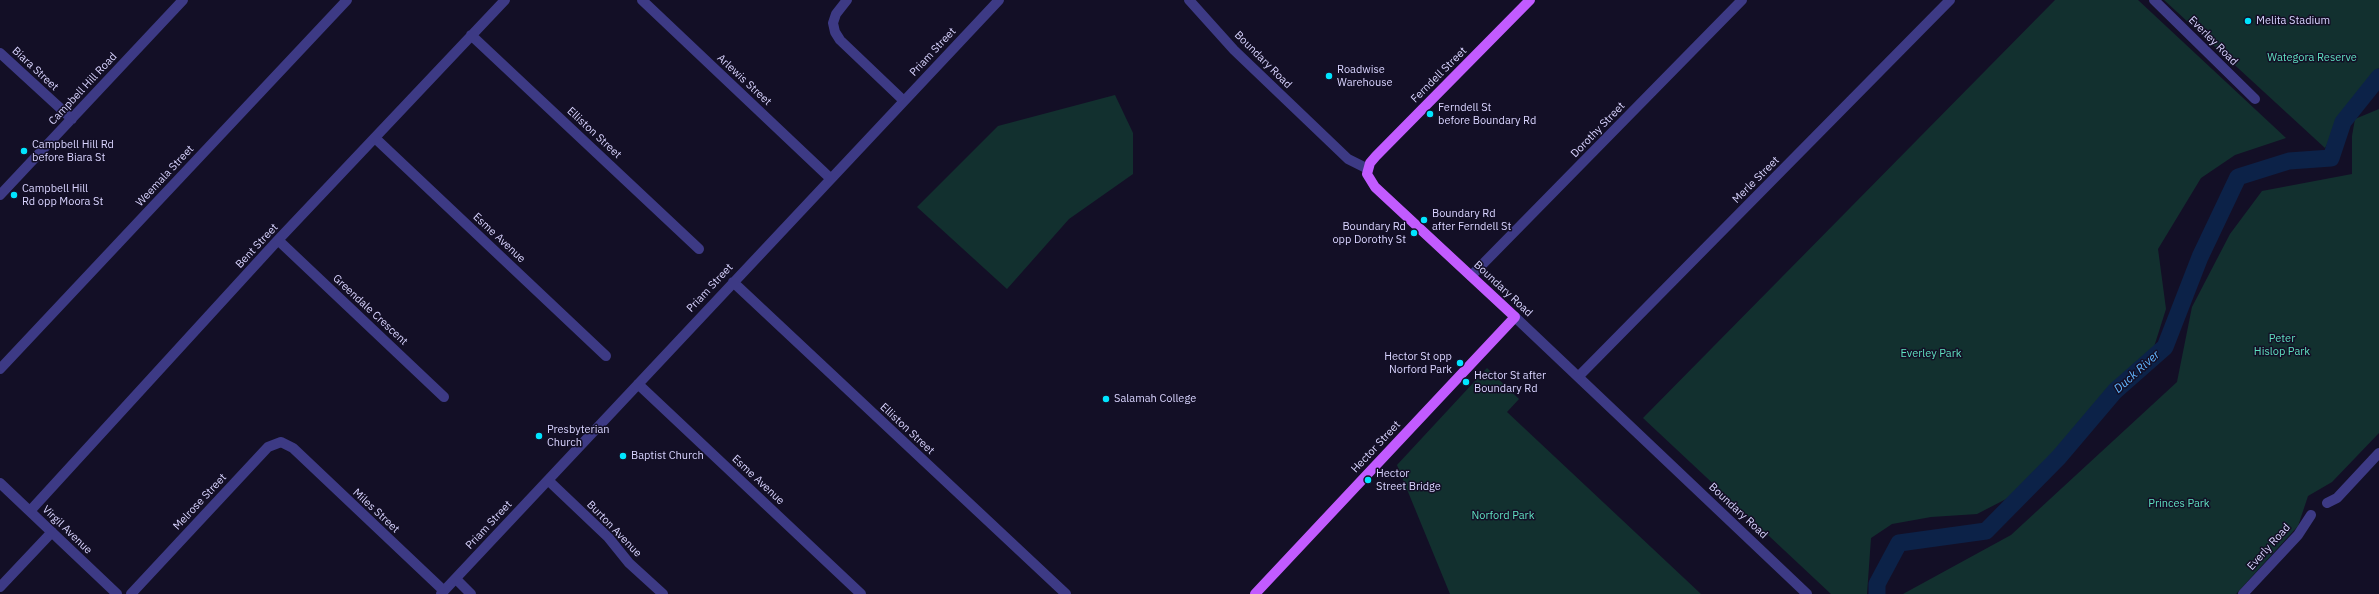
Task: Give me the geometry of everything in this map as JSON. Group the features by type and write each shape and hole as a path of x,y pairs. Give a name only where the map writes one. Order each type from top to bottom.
{"main road":[{"name":"Ferndell Street","path":"1368,169 1376,156 1530,0"},
{"name":"Boundary Road","path":"1368,169 1369,180 1375,187 1515,317"},
{"name":"Hector Street","path":"1255,594 1515,317"}],"street":[{"name":"Campbell Hill Road","path":"0,195 183,0"},
{"name":"Weemala Street","path":"0,369 347,0"},
{"name":"Bent Street","path":"30,511 278,240 505,0"},
{"name":"Arlewis Street","path":"642,0 830,178"},
{"path":"847,0 836,14 834,23 835,32 840,40 904,101"},
{"name":"Priam Street","path":"442,592 456,579 830,178 999,0"},
{"name":"Boundary Road","path":"1189,0 1234,50 1348,159 1368,169"},
{"name":"Dorothy Street","path":"1472,276 1742,0"},
{"name":"Merle Street","path":"1578,377 1950,0"},
{"name":"Everley Road","path":"2154,0 2255,100"},
{"name":"Elliston Street","path":"471,35 700,249"},
{"name":"Biara Street","path":"0,53 72,119"},
{"name":"Esme Avenue","path":"375,138 606,356"},
{"name":"Greendale Crescent","path":"278,240 444,397"},
{"name":"Elliston Street","path":"733,282 1066,594"},
{"name":"Boundary Road","path":"1515,317 1807,594"},
{"name":"Esme Avenue","path":"638,384 861,594"},
{"name":"Melrose Street","path":"131,594 268,447 281,442 293,448"},
{"name":"Miles Street","path":"293,448 442,592"},
{"path":"2327,503 2337,498 2379,453"},
{"name":"Burton Avenue","path":"548,480 608,537 629,563 663,594"},
{"name":"Virgil Avenue","path":"0,483 117,594"},
{"name":"Everly Road","path":"2243,594 2298,535 2311,515"},
{"path":"0,587 52,532"},
{"path":"456,579 471,594"}],"green space":[{"name":"Everley Park","path":"2055,0 2138,0 2286,138 2235,155 2201,178 2158,249 2166,309 2146,372 2101,402 2068,450 2062,448 2041,481 1977,514 1931,517 1892,524 1871,538 1867,594 1831,594 1643,418"},
{"name":"Wategora Reserve","path":"2164,0 2379,0 2379,68 2371,74 2325,148"},
{"path":"1115,95 1133,133 1133,174 1069,219 1007,289 917,207 998,126"},
{"path":"2379,109 2379,433 2332,482 2308,496 2298,526 2236,594 1903,594 2011,535 2177,382 2192,307 2230,234 2262,191 2352,174 2352,136 2355,119"},
{"name":"Norford Park","path":"1487,368 1519,399 1507,412 1701,594 1450,594 1397,465"}],"waterway":[{"name":"Duck River","path":"1877,594 1877,584 1899,543 1986,531 2059,457 2115,391 2165,347 2200,257 2238,177 2289,161 2331,158 2343,122 2379,77"}],"place":[{"name":"Melita Stadium","path":"2248,21"},
{"name":"Roadwise Warehouse","path":"1329,76"},
{"name":"Ferndell St before Boundary Rd","path":"1430,114"},
{"name":"Campbell Hill Rd before Biara St","path":"24,151"},
{"name":"Campbell Hill Rd opp Moora St","path":"14,195"},
{"name":"Boundary Rd after Ferndell St","path":"1424,220"},
{"name":"Boundary Rd opp Dorothy St","path":"1414,233"},
{"name":"Hector St opp Norford Park","path":"1460,363"},
{"name":"Hector St after Boundary Rd","path":"1466,382"},
{"name":"Salamah College","path":"1106,399"},
{"name":"Presbyterian Church","path":"539,436"},
{"name":"Baptist Church","path":"623,456"},
{"name":"Hector Street Bridge","path":"1368,480"}],"park label":[{"name":"Peter Hislop Park","path":"2282,345"},
{"name":"Princes Park","path":"2179,504"}]}
